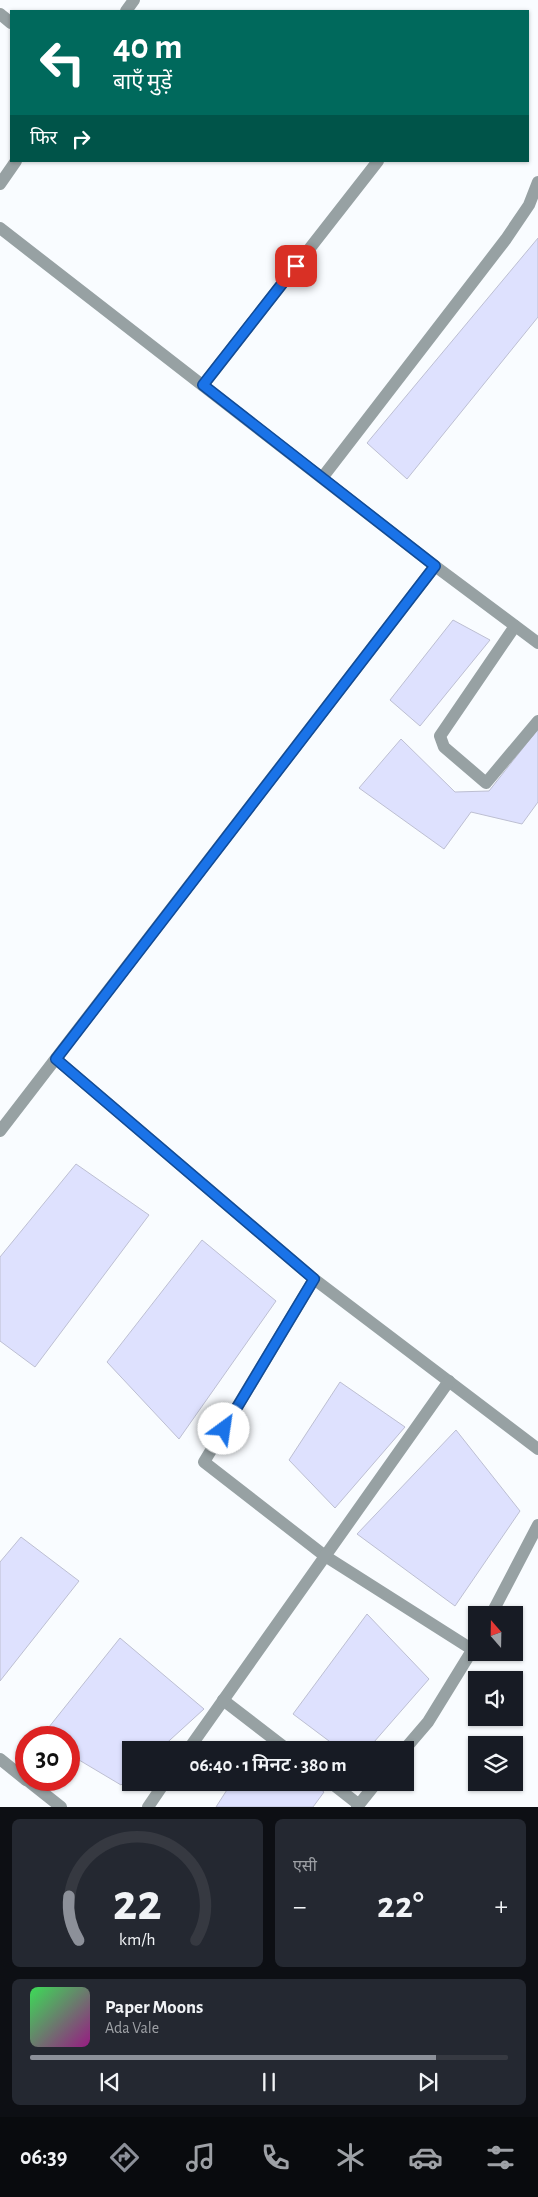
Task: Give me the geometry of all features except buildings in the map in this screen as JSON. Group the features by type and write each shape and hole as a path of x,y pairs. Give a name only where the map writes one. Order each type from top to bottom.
{"street":[{"path":"0,14 10,22"},
{"path":"0,184 15,162"},
{"path":"203,385 377,162"},
{"path":"322,478 506,238 529,205 538,182"},
{"path":"0,228 435,566 538,643"},
{"path":"0,1131 435,566"},
{"path":"515,626 440,736 444,747 486,783 538,721"},
{"path":"56,1059 314,1279 538,1449"},
{"path":"314,1279 204,1462 325,1556 468,1643"},
{"path":"194,1741 449,1382"},
{"path":"496,1606 538,1525"},
{"path":"412,1741 428,1722 468,1658"},
{"path":"224,1700 276,1741"},
{"path":"0,1759 15,1771"},
{"path":"40,1791 61,1807"},
{"path":"148,1807 159,1791"},
{"path":"340,1791 357,1806 370,1791"}],"route":[{"path":"224,1429 314,1279 253,1229 56,1059 435,566 203,385 296,266"}]}
